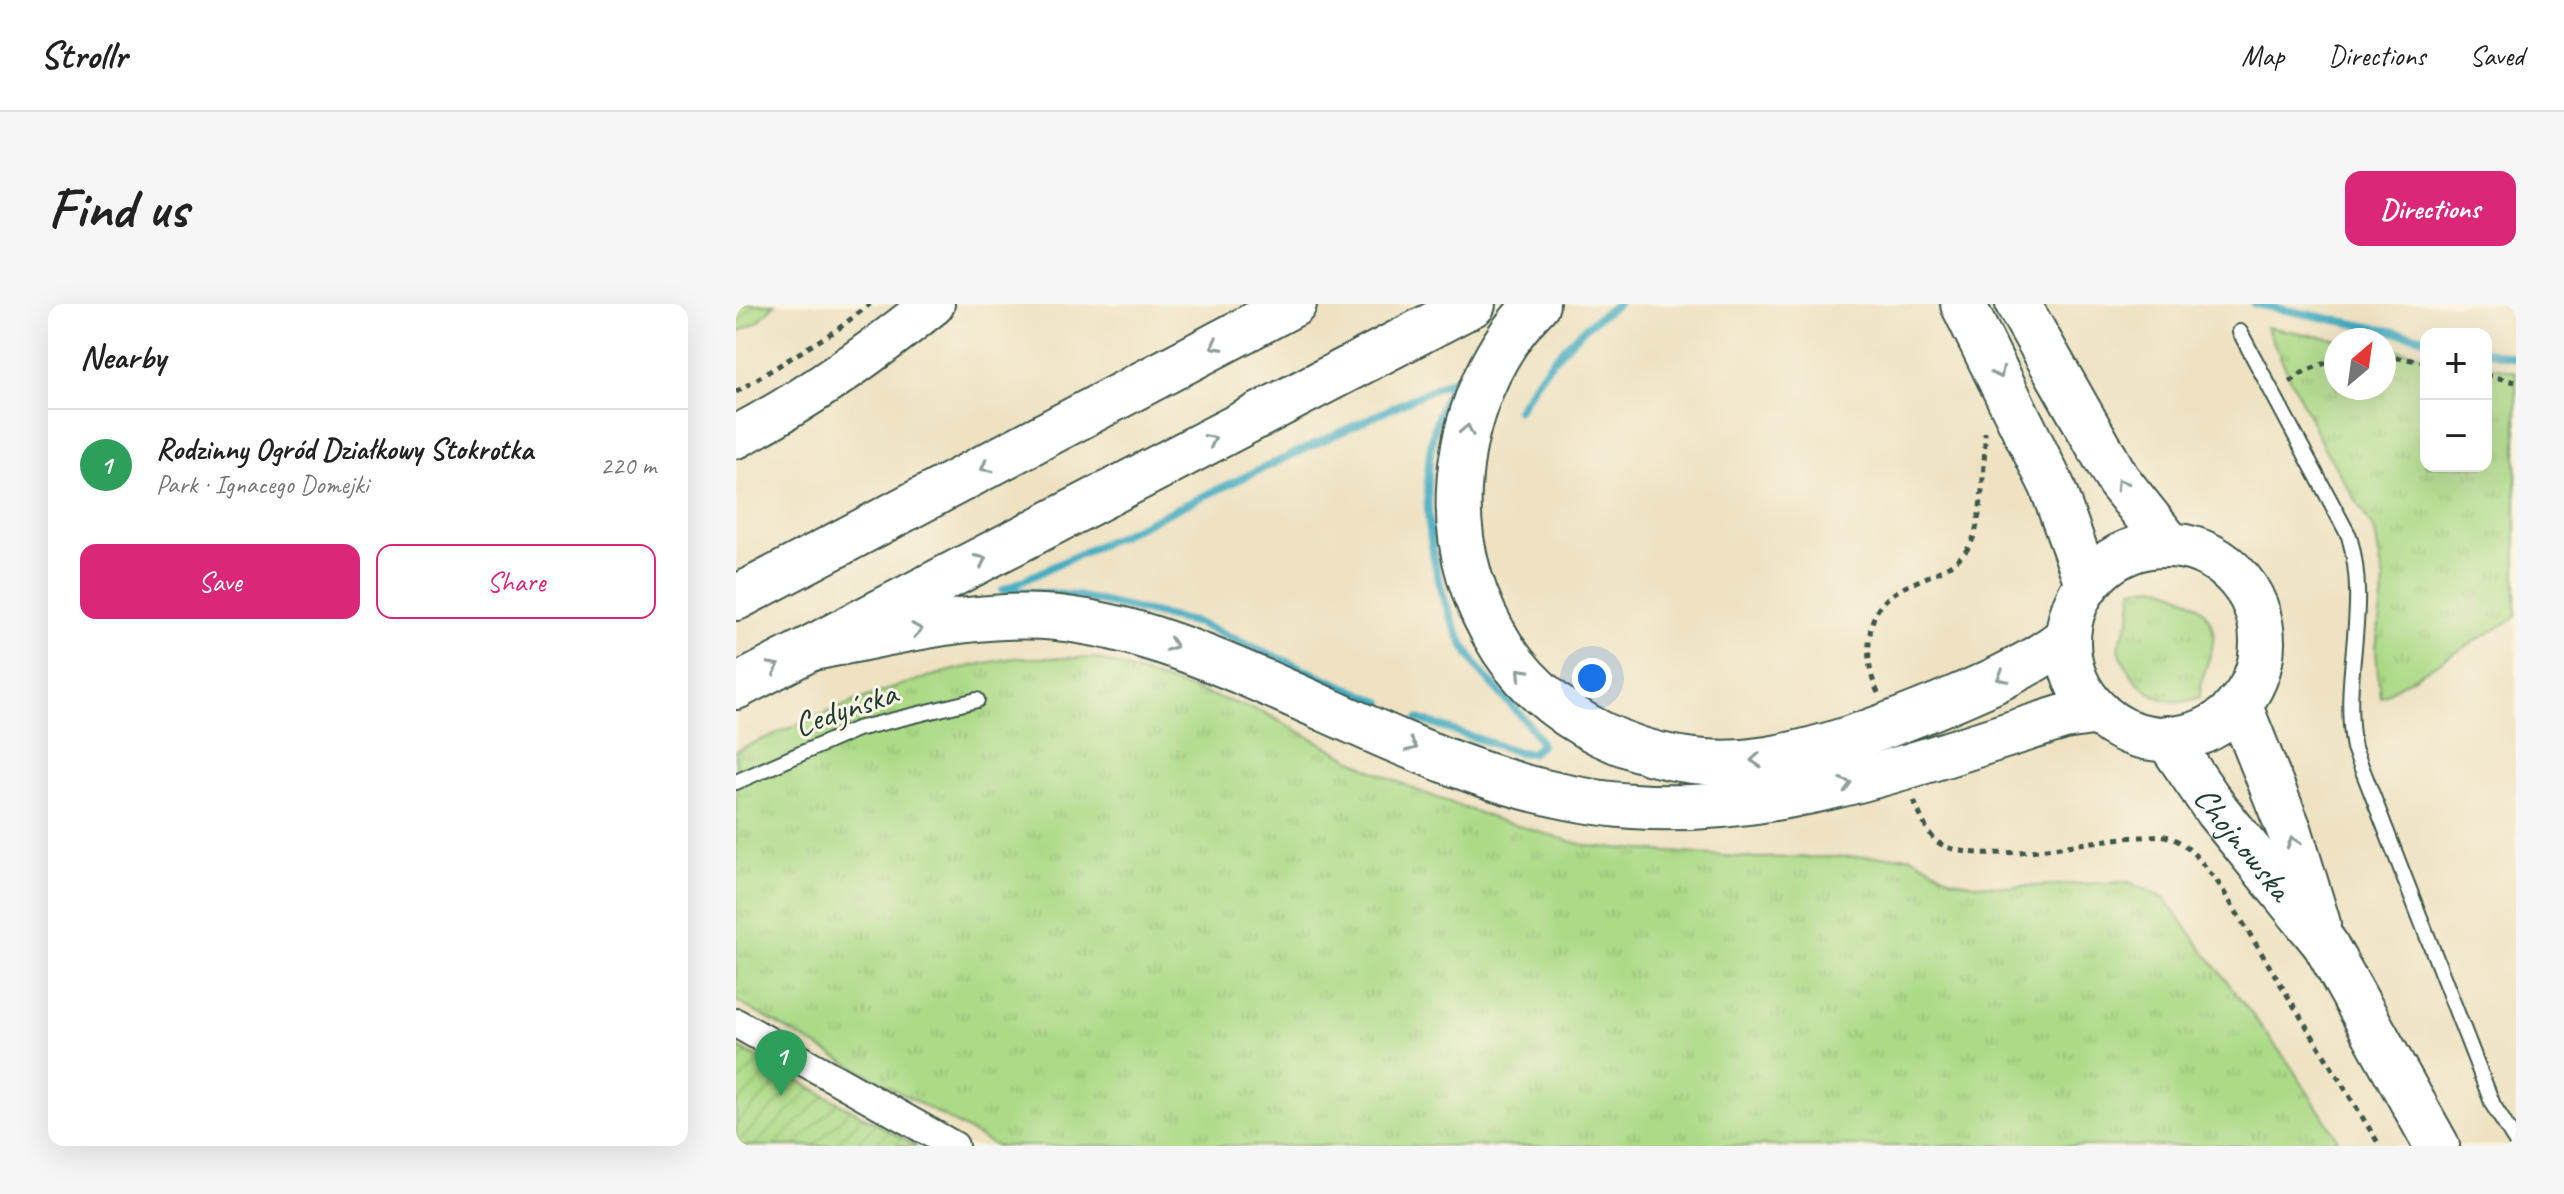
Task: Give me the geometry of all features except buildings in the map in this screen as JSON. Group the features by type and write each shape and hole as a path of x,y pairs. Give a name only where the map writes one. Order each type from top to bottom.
{"main road":[{"path":"736,437 820,388 876,350 933,304"},
{"path":"736,598 1294,304"},
{"path":"736,687 1473,304"},
{"path":"1537,304 1482,385 1468,421 1460,469 1457,520 1466,571 1486,622 1514,664 1550,703 1588,729 1622,743 1672,757 1711,761 1765,760 1815,749 1898,722 1985,686 2042,656 2068,637"},
{"path":"1963,304 2013,399 2052,486 2087,583"},
{"path":"2018,304 2118,480 2141,513 2169,544"},
{"path":"2169,544 2203,552 2220,561 2247,588 2261,623 2261,662 2255,680 2239,704 2214,726 2195,735 2167,738 2133,734 2098,712 2075,678 2068,637 2071,616 2087,583 2105,565 2142,547 2169,544"},
{"path":"812,648 1006,618 1057,618 1132,631 1211,659 1444,761 1504,782 1568,798 1629,806 1686,808 1824,790 2064,717 2098,712"},
{"name":"Chojnowska","path":"2239,704 2290,832 2325,944"},
{"name":"Chojnowska","path":"2167,738 2217,811 2325,944 2437,1146"}],"street":[{"path":"736,1023 954,1146"}],"lane":[{"path":"2240,332 2349,536 2359,569 2349,721 2354,748 2493,1105 2516,1142"},
{"name":"Cedyńska","path":"736,782 857,729 977,700"}],"path":[{"path":"736,392 838,329 870,304"},
{"path":"2396,358 2420,361"},
{"path":"2272,394 2305,371 2324,364"},
{"path":"2492,376 2516,382"},
{"path":"1881,702 1871,677 1867,654 1877,607 1896,590 1952,565 1973,540 1986,428"},
{"path":"1914,801 1924,823 1939,843 1969,851 2009,853 2093,841 2165,836 2191,849 2219,884 2380,1146"}],"green space":[{"path":"736,304 775,304 758,322 736,333"},
{"path":"2266,327 2324,337 2324,400 2396,400 2396,349 2420,354 2420,472 2492,472 2492,366 2516,372 2516,617 2380,697 2376,650 2384,582 2375,532 2324,448"},
{"path":"2156,586 2196,604 2210,621 2213,642 2200,697 2185,701 2159,698 2138,682 2123,659 2118,646 2130,618 2133,589"},
{"path":"1014,658 1094,658 1263,712 1373,771 1419,791 1495,819 1587,846 1752,858 1911,856 1953,880 2010,887 2129,882 2164,898 2290,1065 2342,1146 996,1146 736,1001 736,751 907,683"},
{"path":"736,1046 917,1146 736,1146"}],"waterway":[{"path":"1518,410 1561,351 1602,314 1618,304"},
{"path":"2255,304 2420,337"},
{"path":"2492,352 2516,358"},
{"path":"1382,703 1197,623 1077,596 1003,590 1452,380"},
{"path":"1418,719 1518,752 1531,753 1541,745 1530,727 1479,669 1463,644 1440,585 1429,520 1428,487 1435,427 1452,380"}],"place":[{"name":"Rodzinny Ogród Działkowy Stokrotka","path":"781,1096"}]}
